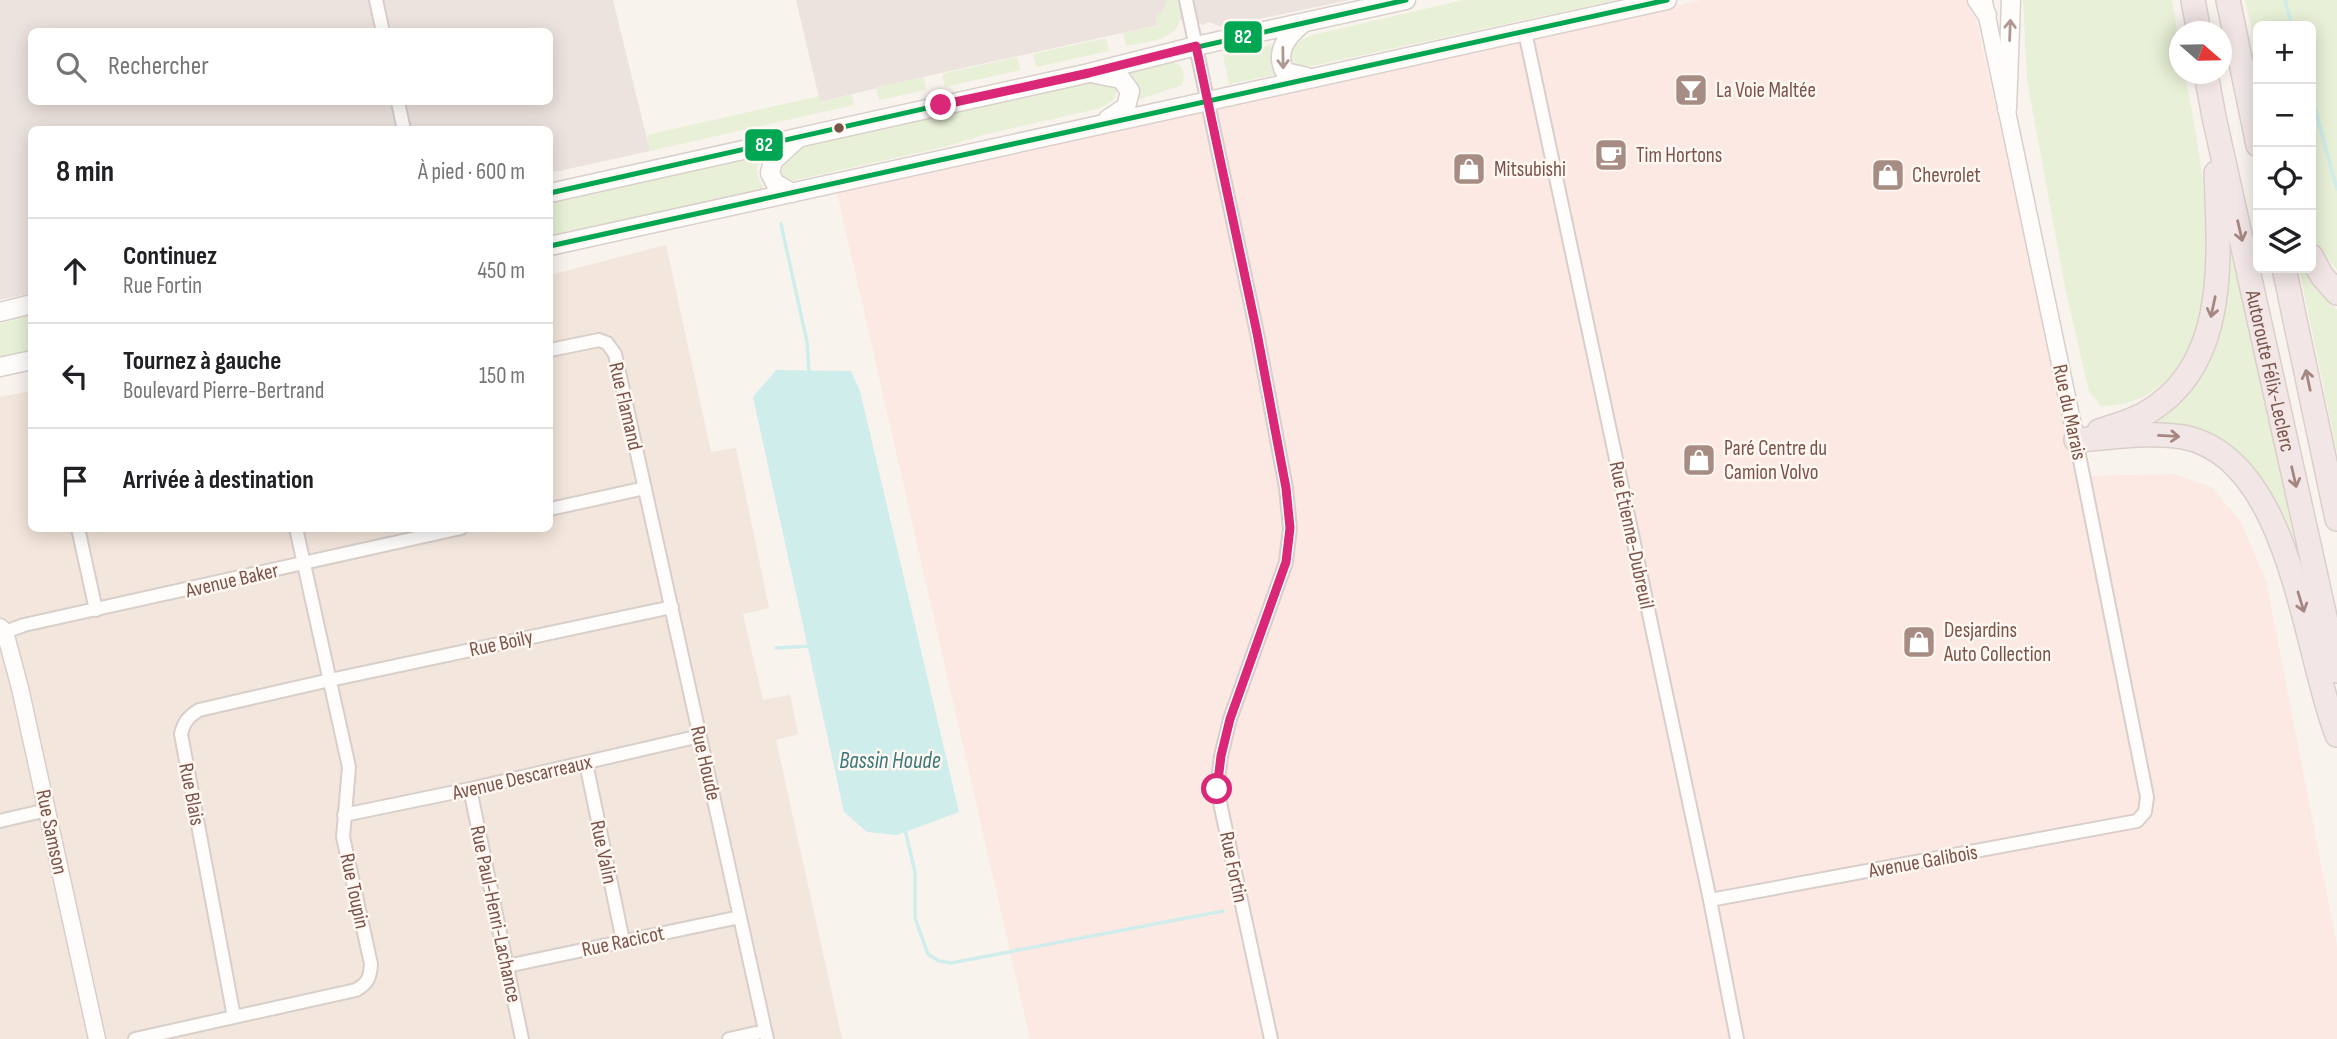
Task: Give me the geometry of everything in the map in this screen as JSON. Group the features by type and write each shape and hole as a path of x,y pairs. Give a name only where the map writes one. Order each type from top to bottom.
{"highway":[{"path":"2193,0 2197,21"},
{"path":"2228,0 2253,121"},
{"path":"2240,60 2253,99"},
{"name":"Autoroute Félix-Leclerc","path":"2208,84 2337,671"},
{"path":"2076,440 2143,415 2167,398 2188,376 2199,355 2208,332 2216,297 2219,262 2214,117"},
{"path":"2316,265 2337,293"},
{"name":"Autoroute Félix-Leclerc","path":"2285,273 2337,519"},
{"path":"2076,440 2152,435 2184,437 2233,462 2253,485 2287,557 2328,711 2337,735"}],"main road":[{"path":"553,192 1406,0"},
{"path":"553,245 1667,0"},
{"path":"2007,109 2011,0"},
{"path":"1303,23 1285,42 1280,60 1285,72 1312,78"},
{"path":"1089,73 1121,79 1130,91 1126,107 1102,123"},
{"path":"792,194 775,183 769,173 773,161 781,151 799,137"},
{"path":"0,312 28,305"},
{"path":"0,367 28,361"}],"street":[{"path":"376,0 382,28"},
{"name":"Rue Fortin","path":"1186,0 1257,333 1286,488 1290,528 1286,562 1230,719 1217,789 1271,1039"},
{"name":"Rue du Marais","path":"1983,5 2076,440 2147,797 2146,812 2137,821"},
{"name":"Rue Étienne-Dubreuil","path":"1525,32 1710,900 1737,1039"},
{"path":"399,105 403,126"},
{"name":"Rue Flamand","path":"553,349 598,340 607,342 612,348 645,488"},
{"path":"553,508 645,488"},
{"name":"Rue Houde","path":"645,488 766,1035"},
{"path":"79,532 96,610"},
{"name":"Rue Toupin","path":"135,1039 356,990 366,984 371,975 371,964 343,837 349,767 297,532"},
{"name":"Avenue Baker","path":"2,630 304,564 432,532"},
{"name":"Rue Boily","path":"330,680 672,607"},
{"name":"Rue Samson","path":"2,630 20,688 97,1039"},
{"name":"Rue Blais","path":"234,1017 181,734 189,716 199,710 330,680"},
{"name":"Avenue Descarreaux","path":"344,815 700,736"},
{"name":"Rue Valin","path":"586,763 623,941"},
{"name":"Rue Paul-Henri-Lachance","path":"470,789 522,1039"},
{"path":"0,821 47,810"},
{"name":"Avenue Galibois","path":"1710,900 2137,821"},
{"name":"Rue Racicot","path":"507,966 740,917"},
{"path":"729,1039 766,1035"}],"shaded area":[{"path":"0,0 613,0 650,151 553,172 553,126 28,126 28,294 0,300"},
{"path":"796,0 1349,0 1222,27 1208,22 1204,25 1181,20 820,102"},
{"path":"1702,0 1972,0 2077,476 2174,474 2212,487 2241,522 2266,581 2337,946 2337,1039 1030,1039 837,193"},
{"path":"666,245 711,452 736,448 769,608 743,614 763,700 790,695 798,734 776,740 842,1039 0,1039 0,397 28,392 28,532 553,532 553,274"}],"green space":[{"path":"1167,0 1179,0 1181,13 1174,31 1158,39 1126,46 1123,33 1156,26 1156,16 1163,12"},
{"path":"1464,0 1616,0 1312,66 1295,65 1288,53 1301,40 1312,35"},
{"path":"2023,0 2172,0 2176,21 2169,21 2169,84 2187,84 2197,140 2206,216 2206,291 2200,325 2187,356 2151,393 2133,401 2101,406 2089,392 2066,292 2027,80"},
{"path":"2245,0 2337,0 2337,270 2316,244 2316,21 2253,21 2253,34"},
{"path":"1106,38 1109,51 1036,67 1033,54"},
{"path":"1272,45 1279,74 1229,84 1223,55"},
{"path":"1017,57 1020,70 945,87 942,74"},
{"path":"1168,61 1182,69 1182,85 1128,103 1134,89 1133,79 1124,71"},
{"path":"924,77 926,90 879,100 876,87"},
{"path":"1097,79 1119,87 1113,100 1101,108 792,181 783,176 782,158 789,149 837,138 854,130"},
{"path":"852,95 854,105 650,151 647,135 819,96 820,102"},
{"path":"760,153 762,156 757,171 762,189 553,235 553,198"},
{"path":"2231,233 2294,539 2289,541 2250,469 2221,440 2204,431 2183,427 2139,430 2191,383 2224,234"},
{"path":"2300,273 2310,273 2337,310 2337,453"},
{"path":"28,316 28,352 0,358 0,324"}],"water":[{"name":"Bassin Houde","path":"776,370 851,371 860,391 959,812 897,835 867,832 844,812 753,397"}],"waterway":[{"path":"2285,0 2291,21"},
{"path":"2316,112 2337,189"},
{"path":"781,224 807,342 809,372"},
{"path":"776,648 811,648"},
{"path":"905,830 915,872 915,918 928,954 939,961 951,963 1223,911"}],"transit line":[{"name":"82","path":"553,192 1406,0"},
{"name":"82","path":"553,245 1667,0"}],"place":[{"name":"La Voie Maltée","path":"1691,90"},
{"name":"Tim Hortons","path":"1611,155"},
{"name":"Mitsubishi","path":"1469,169"},
{"name":"Chevrolet","path":"1888,175"},
{"name":"Paré Centre du Camion Volvo","path":"1699,460"},
{"name":"Desjardins Auto Collection","path":"1919,642"}],"route":[{"path":"941,105 1089,73 1196,46 1257,333 1286,488 1290,528 1286,562 1230,719 1217,789"}]}
